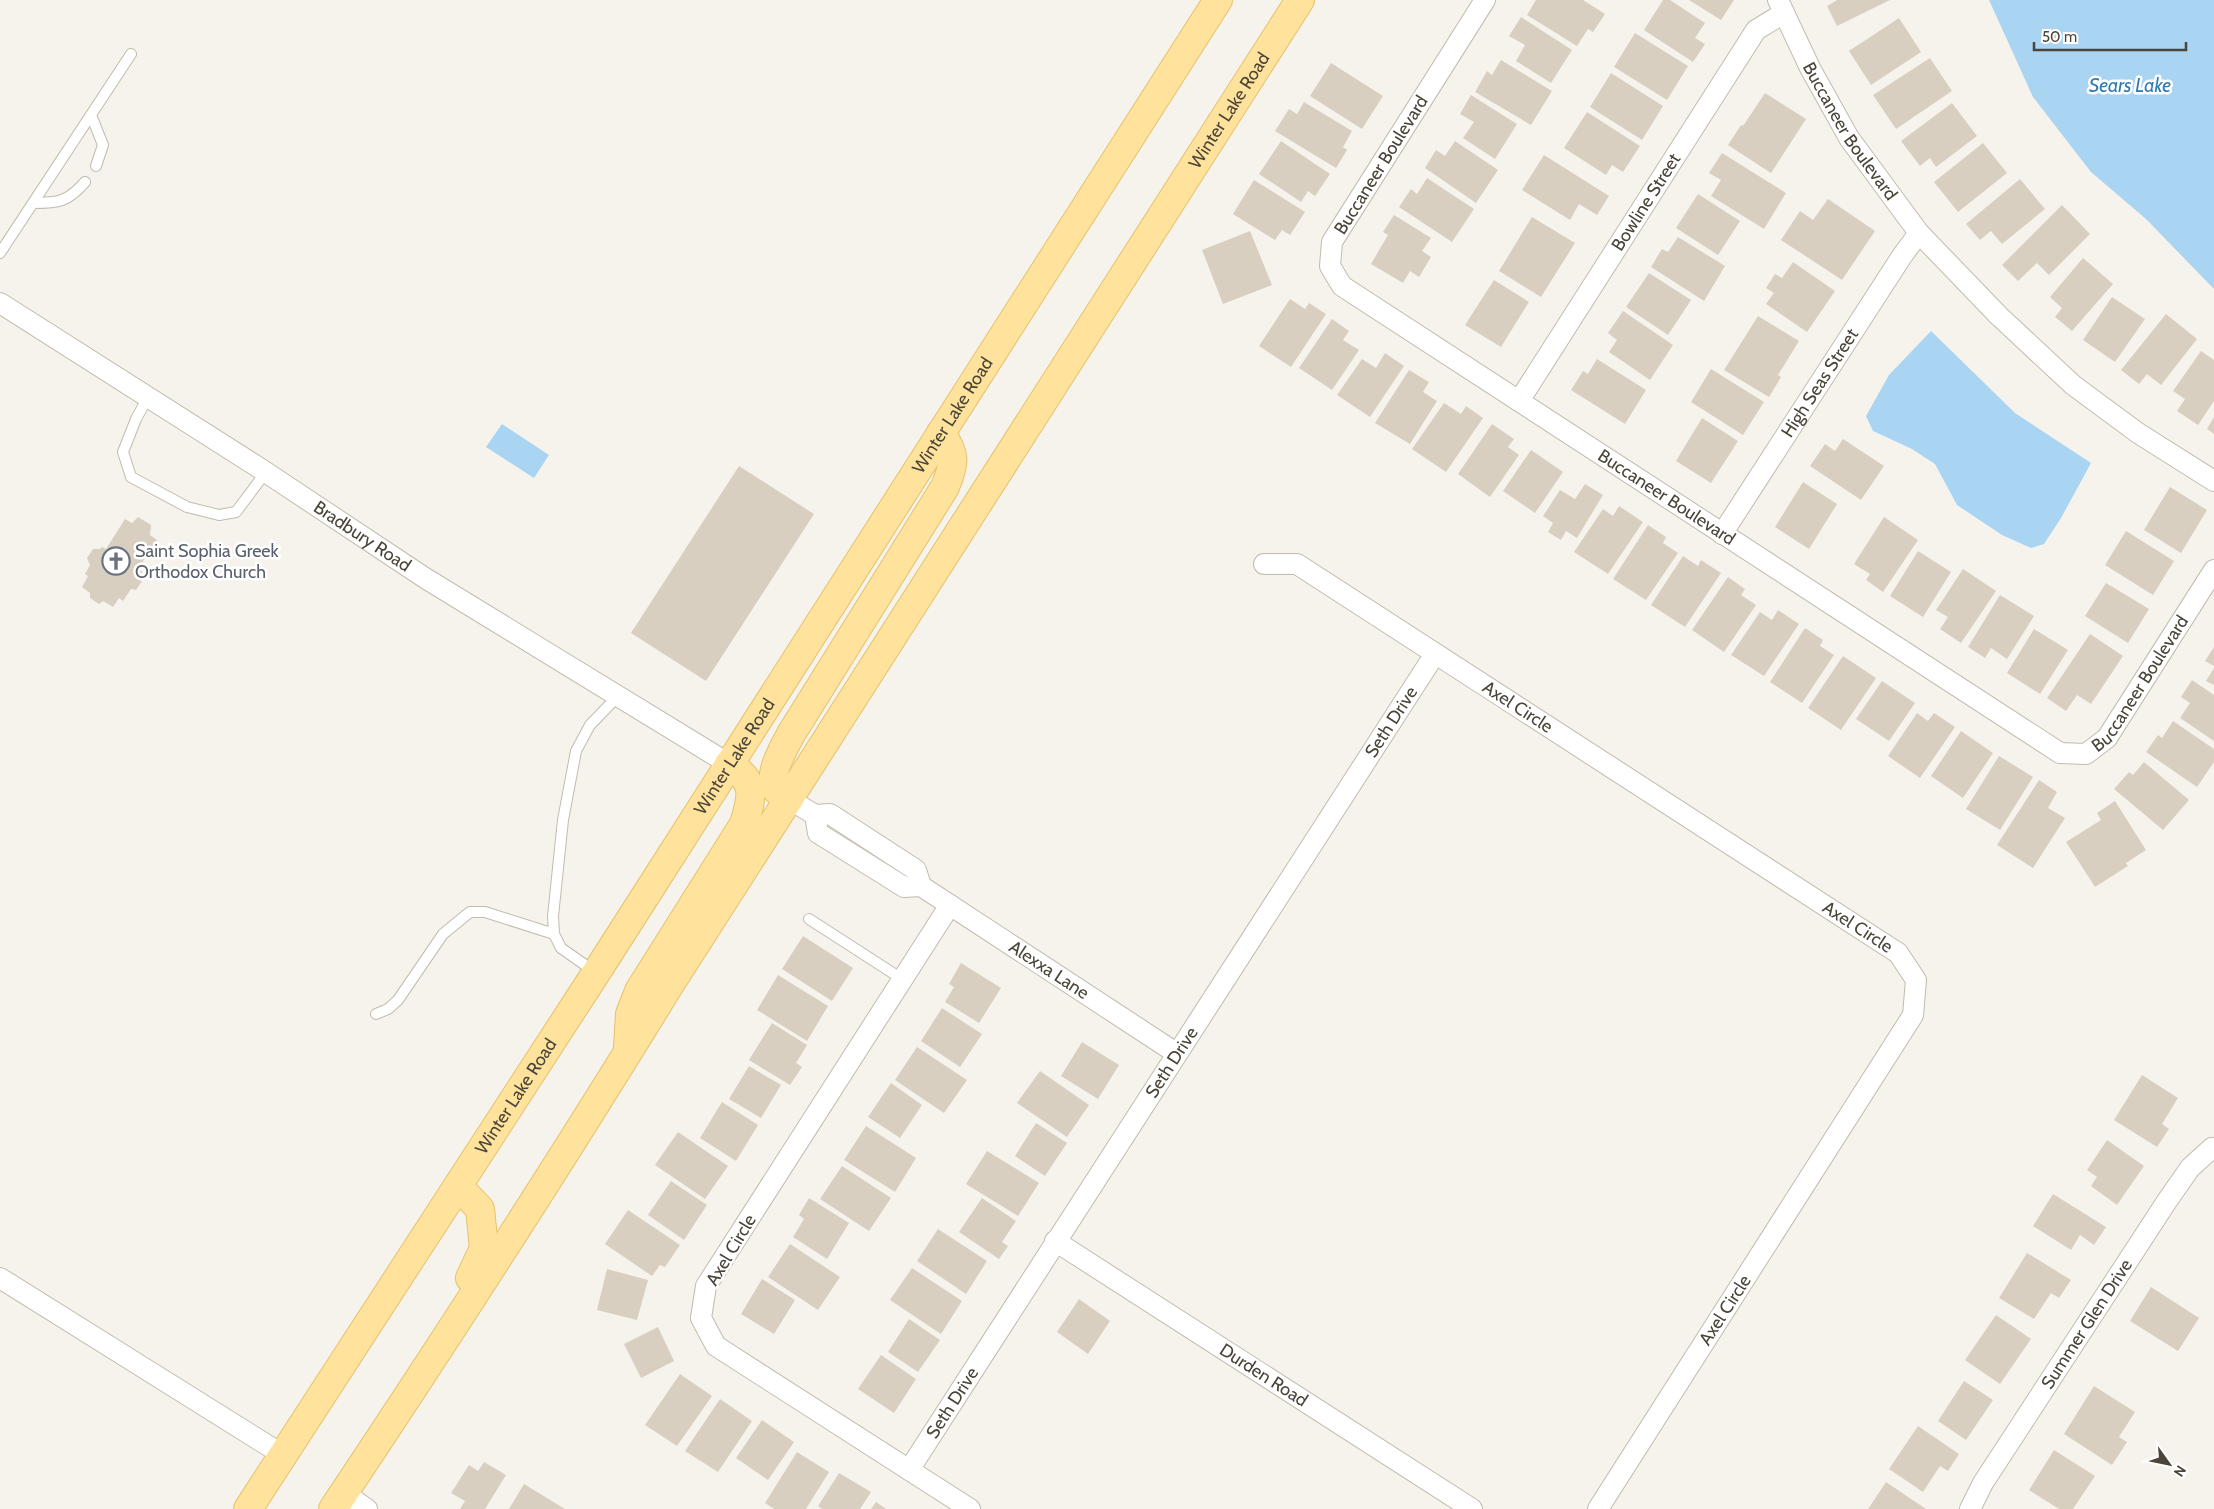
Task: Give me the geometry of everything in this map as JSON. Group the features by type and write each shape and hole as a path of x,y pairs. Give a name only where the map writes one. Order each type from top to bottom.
{"main road":[{"name":"Winter Lake Road","path":"248,1509 596,973 1218,0"},
{"name":"Winter Lake Road","path":"338,1501 628,1053 1300,0"},
{"path":"789,799 776,789 774,782 776,764 791,734 945,487 953,467 952,448 941,433"},
{"path":"628,1053 630,1014 638,991 744,824 751,794 749,782 745,775 729,764"},
{"path":"392,1420 461,1298 484,1248 480,1209 458,1186"}],"street":[{"name":"Buccaneer Boulevard","path":"1486,0 1332,242 1330,266 1342,286 2060,753 2086,754 2107,738 2214,570"},
{"name":"Buccaneer Boulevard","path":"1781,6 1810,68 1849,138 1919,233 1999,316 2073,385 2138,433 2214,481"},
{"name":"Bowline Street","path":"1519,401 1756,30 1781,6"},
{"name":"High Seas Street","path":"1722,534 1902,256 1919,233"},
{"name":"Bradbury Road","path":"0,302 266,472 425,578 729,764"},
{"name":"Axel Circle","path":"1264,564 1297,564 1898,953 1916,980 1913,1015 1598,1509"},
{"name":"Seth Drive","path":"908,1470 1435,654"},
{"name":"Alexxa Lane","path":"789,799 815,815 818,833 904,888 921,886 1176,1053"},
{"name":"Axel Circle","path":"950,905 706,1286 701,1318 716,1346 970,1509"},
{"name":"Summer Glen Drive","path":"1970,1509 1983,1483 2167,1201 2190,1168 2212,1148 2214,1149"},
{"name":"Durden Road","path":"1055,1241 1472,1509"},
{"path":"0,1278 283,1456"},
{"path":"338,1501 367,1509"}],"lane":[{"path":"0,253 131,54"},
{"path":"91,115 103,145 96,166"},
{"path":"33,203 56,203 72,196 85,182"},
{"path":"148,397 136,418 123,452 131,477 187,507 219,516 236,512 266,472"},
{"path":"596,973 561,948 554,934 553,916 563,820 576,751 590,725 618,696"},
{"path":"376,1014 388,1009 398,1000 443,934 470,912 485,912 554,934"},
{"path":"809,919 902,979"}],"water":[{"name":"Sears Lake","path":"1989,0 2214,0 2214,289 2146,219 2091,172 2033,97"},
{"path":"1931,331 2015,413 2091,463 2061,518 2044,544 2031,548 2002,535 1957,505 1935,464 1912,449 1873,431 1866,416 1889,375"},
{"path":"502,424 549,455 534,478 486,447"}],"building":[{"path":"1536,0 1583,0 1605,14 1593,32 1588,29 1577,46 1527,15"},
{"path":"1663,0 1670,0 1705,23 1695,38 1705,44 1693,62 1644,30"},
{"path":"1689,0 1734,0 1721,20"},
{"path":"1837,0 1890,0 1837,26 1827,6"},
{"path":"1521,17 1572,50 1551,83 1516,61 1525,45 1509,36"},
{"path":"1899,18 1921,52 1871,85 1849,51"},
{"path":"1635,33 1688,66 1667,100 1614,67"},
{"path":"1930,58 1952,91 1896,129 1873,95"},
{"path":"1501,60 1552,91 1531,125 1475,92 1487,71 1492,75"},
{"path":"1331,63 1383,96 1362,129 1310,96"},
{"path":"1611,73 1663,106 1642,140 1590,107"},
{"path":"1765,93 1806,119 1771,173 1728,145"},
{"path":"1471,95 1517,124 1495,159 1463,138 1474,122 1460,114"},
{"path":"1304,102 1352,131 1343,147 1347,150 1336,168 1275,131 1289,109 1297,114"},
{"path":"1952,103 1977,136 1936,167 1930,158 1920,166 1901,141"},
{"path":"1587,112 1640,146 1623,172 1612,165 1606,175 1564,148"},
{"path":"1281,141 1330,174 1315,196 1308,191 1301,202 1259,174"},
{"path":"1455,141 1498,170 1476,203 1425,168 1436,150 1445,156"},
{"path":"1983,143 2007,173 1958,212 1934,182"},
{"path":"1722,153 1786,193 1764,229 1711,196 1721,180 1709,173"},
{"path":"1544,155 1609,196 1597,215 1579,204 1570,220 1522,190"},
{"path":"1427,178 1474,209 1452,242 1399,207 1411,189 1417,194"},
{"path":"2020,179 2045,209 2002,244 1991,231 1980,240 1966,224"},
{"path":"1254,180 1305,212 1290,235 1282,230 1275,240 1233,214"},
{"path":"1698,194 1740,221 1718,255 1676,228"},
{"path":"1828,199 1875,231 1842,280 1781,240 1800,211 1813,220"},
{"path":"2062,205 2090,234 2049,275 2037,263 2018,281 2002,265"},
{"path":"1394,215 1431,238 1422,251 1431,257 1419,277 1410,271 1403,283 1371,264 1388,235 1383,232"},
{"path":"1532,217 1575,243 1541,297 1499,271"},
{"path":"1250,231 1272,285 1223,304 1202,250"},
{"path":"1678,237 1725,266 1704,301 1651,267 1662,249 1668,252"},
{"path":"2083,258 2113,284 2072,331 2055,317 2062,308 2050,297"},
{"path":"1793,262 1835,291 1807,332 1766,304 1774,293 1766,288 1775,274 1782,278"},
{"path":"1649,273 1691,300 1668,335 1626,307"},
{"path":"1494,280 1529,302 1501,347 1465,325"},
{"path":"2112,297 2145,319 2115,362 2083,340"},
{"path":"1290,299 1305,309 1309,303 1326,314 1291,367 1259,346"},
{"path":"1623,311 1673,345 1650,380 1609,352 1617,340 1608,333"},
{"path":"2166,314 2197,339 2161,385 2147,374 2139,384 2121,370"},
{"path":"1758,316 1799,341 1778,375 1781,377 1769,397 1724,370"},
{"path":"1332,319 1349,331 1343,340 1359,350 1332,390 1299,368"},
{"path":"2201,351 2214,360 2214,401 2198,425 2177,411 2185,399 2173,391"},
{"path":"1385,353 1404,366 1370,417 1337,395 1362,359 1376,368"},
{"path":"1597,359 1646,390 1625,424 1571,390 1583,371 1588,374"},
{"path":"1711,369 1764,402 1743,435 1691,402"},
{"path":"1409,370 1429,382 1423,392 1437,401 1410,444 1375,423"},
{"path":"1444,403 1461,414 1466,406 1483,418 1446,472 1412,449"},
{"path":"2214,417 2214,434 2207,429"},
{"path":"1702,418 1738,441 1711,483 1676,461"},
{"path":"1492,424 1514,439 1508,447 1519,455 1490,497 1458,474"},
{"path":"1843,439 1884,466 1861,500 1810,466 1825,444 1835,451"},
{"path":"1531,450 1563,472 1535,513 1503,491"},
{"path":"739,466 814,514 706,681 631,633"},
{"path":"1803,482 1837,504 1809,549 1775,527"},
{"path":"1585,484 1603,495 1577,538 1566,531 1561,540 1548,532 1553,523 1543,516 1560,490 1575,499"},
{"path":"2170,487 2207,510 2181,553 2144,530"},
{"path":"1619,506 1643,522 1608,574 1574,552 1603,509 1613,516"},
{"name":"Saint Sophia Greek Orthodox Church","path":"138,517 151,525 150,535 157,540 138,569 142,572 139,576 142,581 136,590 131,589 123,601 119,598 113,607 103,601 99,604 90,598 90,593 82,587 88,576 85,574 90,565 87,558 93,549 100,549 102,547 106,549 125,519 132,523"},
{"path":"1884,517 1918,540 1883,592 1866,580 1870,574 1854,564"},
{"path":"1648,525 1666,537 1663,543 1678,553 1646,600 1613,579"},
{"path":"2126,531 2174,561 2153,595 2105,565"},
{"path":"1918,551 1951,572 1923,617 1890,596"},
{"path":"1683,556 1698,566 1701,560 1721,573 1685,627 1651,605"},
{"path":"1963,569 1996,591 1961,643 1940,629 1948,617 1936,610"},
{"path":"1728,577 1745,589 1741,595 1756,605 1724,652 1692,630"},
{"path":"2106,583 2149,609 2128,643 2085,616"},
{"path":"2000,595 2034,616 2007,659 1991,648 1985,658 1968,647"},
{"path":"1778,610 1799,624 1764,676 1731,655 1760,612 1772,620"},
{"path":"1805,628 1823,640 1820,646 1834,655 1802,703 1770,682"},
{"path":"2034,629 2068,650 2040,694 2007,673"},
{"path":"2090,634 2123,656 2091,704 2077,695 2066,711 2047,698"},
{"path":"2214,647 2214,666 2205,661"},
{"path":"1843,656 1876,678 1841,730 1808,708"},
{"path":"2214,668 2214,685 2206,681"},
{"path":"2192,680 2214,695 2214,741 2180,718 2190,703 2181,697"},
{"path":"1882,681 1915,703 1889,741 1856,719"},
{"path":"1917,713 1928,721 1934,713 1955,727 1920,778 1888,756"},
{"path":"2173,721 2214,749 2214,762 2197,787 2146,752 2158,735 2162,738"},
{"path":"1961,731 1993,753 1963,798 1931,776"},
{"path":"1999,756 2033,777 2000,830 1966,809"},
{"path":"2144,762 2189,800 2163,830 2114,789 2129,772 2133,775"},
{"path":"2039,780 2057,792 2048,808 2065,818 2033,868 1997,845"},
{"path":"2115,801 2146,850 2126,863 2128,866 2095,887 2066,842 2101,820 2097,813"},
{"path":"803,936 853,968 832,1001 782,969"},
{"path":"961,963 1001,988 979,1023 945,1002 954,987 949,984"},
{"path":"778,975 828,1006 807,1041 757,1010"},
{"path":"942,1008 982,1034 960,1067 921,1041"},
{"path":"772,1023 807,1045 796,1063 802,1067 790,1085 749,1060"},
{"path":"1082,1042 1119,1065 1098,1099 1061,1076"},
{"path":"917,1047 967,1080 944,1113 895,1080"},
{"path":"749,1066 781,1085 761,1118 729,1099"},
{"path":"1040,1071 1089,1105 1067,1137 1017,1103"},
{"path":"2142,1075 2178,1098 2162,1124 2169,1129 2157,1147 2114,1120"},
{"path":"891,1083 922,1105 900,1138 868,1117"},
{"path":"722,1102 758,1125 736,1161 700,1138"},
{"path":"1036,1123 1067,1143 1045,1176 1015,1156"},
{"path":"866,1126 916,1158 895,1192 844,1160"},
{"path":"678,1132 728,1166 705,1199 655,1165"},
{"path":"2107,1140 2144,1166 2117,1205 2091,1186 2097,1177 2087,1170"},
{"path":"987,1151 1039,1183 1018,1216 966,1184"},
{"path":"842,1166 891,1198 869,1231 820,1199"},
{"path":"671,1181 707,1205 684,1240 648,1215"},
{"path":"2053,1194 2106,1227 2094,1245 2080,1235 2071,1250 2033,1226"},
{"path":"809,1198 849,1223 827,1259 793,1237 804,1219 799,1215"},
{"path":"982,1198 1016,1221 1002,1242 1008,1246 999,1259 959,1232"},
{"path":"628,1210 680,1245 665,1267 660,1265 652,1276 605,1244"},
{"path":"938,1229 987,1261 966,1294 917,1261"},
{"path":"790,1244 840,1277 818,1310 768,1277"},
{"path":"2027,1253 2071,1280 2059,1298 2051,1293 2034,1319 1999,1298"},
{"path":"912,1268 962,1301 941,1334 890,1300"},
{"path":"607,1269 648,1280 637,1320 597,1310"},
{"path":"762,1279 795,1300 774,1334 741,1314"},
{"path":"2151,1287 2199,1318 2178,1351 2130,1321"},
{"path":"1079,1299 1110,1321 1088,1354 1057,1332"},
{"path":"1996,1315 2031,1339 2000,1384 1965,1360"},
{"path":"909,1319 940,1340 918,1372 888,1352"},
{"path":"658,1327 674,1361 641,1378 624,1344"},
{"path":"881,1355 916,1379 894,1413 858,1389"},
{"path":"680,1374 712,1396 677,1446 645,1425"},
{"path":"1964,1381 1993,1400 1966,1440 1938,1421"},
{"path":"2094,1386 2135,1412 2119,1437 2127,1442 2112,1465 2064,1434"},
{"path":"720,1399 752,1421 718,1472 685,1451"},
{"path":"762,1420 794,1442 768,1480 736,1458"},
{"path":"1918,1426 1959,1454 1948,1471 1940,1466 1923,1492 1889,1469"},
{"path":"2054,1450 2095,1476 2073,1509 2059,1509 2029,1490"},
{"path":"797,1452 829,1472 806,1509 774,1509 765,1503"},
{"path":"484,1462 506,1475 485,1509 460,1509 465,1501 451,1493 469,1465 478,1471"},
{"path":"839,1473 871,1492 860,1509 822,1509 818,1506"},
{"path":"1886,1482 1926,1509 1868,1509"},
{"path":"524,1484 565,1509 509,1509"},
{"path":"876,1502 886,1509 871,1509"}],"place":[{"name":"Saint Sophia Greek Orthodox Church","path":"116,561"}]}
